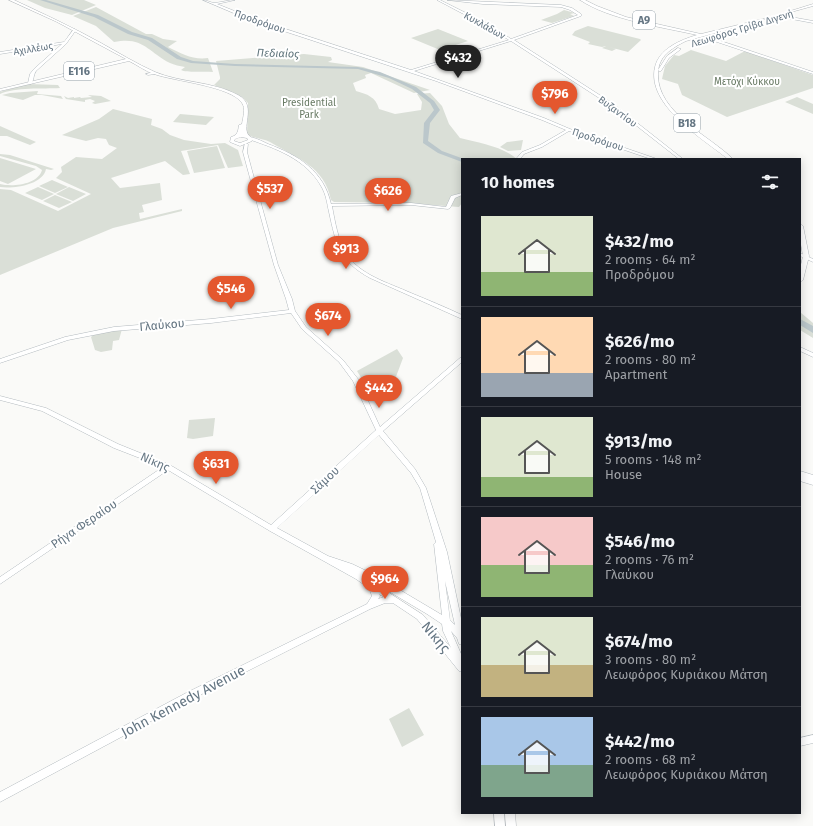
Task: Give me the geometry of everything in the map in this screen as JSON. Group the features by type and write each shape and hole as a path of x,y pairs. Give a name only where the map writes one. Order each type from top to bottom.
{"main road":[{"path":"11,0 76,27 148,74 215,90 237,99 241,104 242,110 241,132 231,141 237,144 245,152"},
{"path":"16,0 90,37"},
{"name":"Προδρόμου","path":"204,0 310,38 412,71 569,130 652,158"},
{"path":"211,3 234,0"},
{"name":"Κυκλάδων","path":"438,0 510,39"},
{"path":"412,71 551,26 580,15 571,9 555,6 484,3 475,1 462,2 448,0"},
{"name":"A9","path":"582,0 620,16 704,36"},
{"name":"A9","path":"586,0 603,8 627,16 704,36"},
{"path":"447,4 455,1"},
{"name":"Λεωφόρος Γρίβα Διγενή","path":"718,32 813,6"},
{"name":"Λεωφόρος Γρίβα Διγενή","path":"731,158 683,120 662,98 657,85 656,74 661,58 667,52 692,39 813,6"},
{"path":"781,16 813,22"},
{"path":"510,39 551,26"},
{"path":"30,82 32,74 35,70 65,43 76,30"},
{"path":"685,31 692,35 692,39"},
{"path":"692,32 718,32 718,36 724,41"},
{"path":"73,34 81,33"},
{"path":"502,42 502,34 516,36"},
{"path":"704,36 716,40"},
{"path":"704,36 813,71"},
{"path":"704,36 724,41 813,71"},
{"name":"Λεωφόρος Γρίβα Διγενή","path":"658,67 665,57 674,49 704,36"},
{"name":"Λεωφόρος Γρίβα Διγενή","path":"704,36 682,47 668,57 660,71 658,85 664,99 676,113 731,158"},
{"name":"Βυζαντίου","path":"510,39 611,104 680,158"},
{"path":"502,42 517,43"},
{"name":"Αχιλλέως","path":"0,53 65,43"},
{"path":"128,60 154,73 218,89 240,98 245,105 244,131 248,140 245,152 276,265 292,311 304,328 341,361 356,380 379,431 419,481 426,496 438,540 443,552 461,638"},
{"name":"E116","path":"0,90 128,60"},
{"path":"148,74 154,73"},
{"path":"519,158 523,153 541,146 569,130"},
{"path":"236,137 263,142 294,158 313,172 323,186 341,250 354,266 381,281 461,317"},
{"path":"237,144 248,140"},
{"path":"329,205 411,204 448,208 454,197 461,194"},
{"path":"801,236 804,267 801,277"},
{"path":"803,257 813,261"},
{"path":"803,257 813,265"},
{"path":"804,267 813,265"},
{"name":"Γλαύκου","path":"0,361 67,338 114,329 211,321 292,311"},
{"path":"801,350 813,356"},
{"path":"801,352 813,356"},
{"name":"Σάμου","path":"272,529 379,431 461,360"},
{"name":"Νίκης","path":"0,398 44,409 116,446 168,467 272,529 326,558 335,560 372,577 446,621 461,638"},
{"name":"Νίκης","path":"0,402 20,402"},
{"name":"Ρήγα Φεραίου","path":"0,581 168,467"},
{"path":"801,473 813,478"},
{"path":"801,478 813,482"},
{"path":"438,540 446,621 450,640 461,665"},
{"name":"Νίκης","path":"326,558 332,564 372,585 420,618 461,666"},
{"path":"367,607 376,598 372,585"},
{"name":"John Kennedy Avenue","path":"0,797 191,695 367,607 385,600 394,600"},
{"path":"801,742 813,739"},
{"path":"499,814 500,826"},
{"path":"510,814 511,826"}],"green space":[{"path":"27,0 84,0 96,5 72,15 45,8"},
{"path":"96,7 146,34 152,34 163,39 177,41 168,47 178,52 197,58 208,58 213,72 181,70 185,67 170,63 138,43 132,41 114,42 96,26 73,16"},
{"path":"564,10 575,13 570,14 574,16 552,23 541,20 557,14"},
{"path":"588,26 641,40 628,52 609,47 616,49 612,51 602,48 606,46 602,47 588,44 590,42 572,35 575,31"},
{"path":"438,29 468,41 440,50 411,38"},
{"name":"Μετόχι Κύκκου","path":"691,50 726,61 745,51 813,75 813,88 727,117 682,95 678,84 662,79 665,66 674,55 679,56"},
{"name":"Presidential Park","path":"304,54 331,57 332,60 328,62 363,67 430,90 414,93 371,73 365,75 366,78 353,83 356,91 364,93 373,99 378,105 379,109 395,114 421,110 422,102 417,94 430,93 442,106 449,124 460,138 497,148 516,158 461,158 461,204 459,207 405,203 334,202 331,200 323,179 316,171 300,159 270,142 247,134 248,103 242,97 214,85 220,79 216,61"},
{"path":"27,84 58,85 60,88 21,89 0,94 0,92"},
{"path":"38,91 37,94 61,96 63,99 35,95 23,100 2,95 10,93"},
{"path":"88,95 101,96 111,101 95,104 92,103 95,101 90,99 85,100 85,102 66,99 64,96 68,98 92,97"},
{"path":"797,97 813,104 813,114 785,102"},
{"path":"113,109 152,119 151,125 162,129 170,135 184,140 211,144 225,143 238,150 243,166 228,168 218,145 181,151 190,174 183,175 165,161 111,178 120,188 160,183 162,200 142,205 144,212 139,213 140,219 182,209 182,211 113,228 0,275 0,189 11,190 58,211 91,194 56,178 62,172 61,167 76,157 102,159 117,148 109,145 106,139 98,138 86,141 62,135 99,119"},
{"path":"180,114 214,117 206,125 173,122"},
{"path":"0,126 36,142 30,145 7,136 0,136"},
{"path":"523,140 521,150 508,151 500,147 507,142"},
{"path":"217,146 225,168 194,173 187,151"},
{"path":"0,154 10,155 54,169 46,169 44,174 39,179 27,185 0,187 0,184 18,185 30,182 40,175 42,170 36,166 0,156"},
{"path":"0,158 36,169 8,184 0,181"},
{"path":"52,180 68,187 55,193 39,186"},
{"path":"38,187 54,194 42,200 25,193"},
{"path":"69,187 86,194 73,201 56,194"},
{"path":"55,195 72,202 59,208 43,201"},
{"path":"801,313 813,323 813,338 801,331"},
{"path":"122,329 119,340 113,341 112,350 101,352 95,350 91,337 94,334"},
{"path":"397,349 403,358 391,390 384,398 373,397 357,371"},
{"path":"215,418 213,436 193,439 187,438 189,420"},
{"path":"409,708 424,735 402,747 389,719"}],"waterway":[{"name":"Πεδιαίος","path":"42,0 96,16 130,33 150,39 179,58 193,62 235,65 358,68 390,77 424,94 437,110 427,123 425,142 440,152 461,160"},
{"name":"Πεδιαίος","path":"801,322 813,330"}]}
